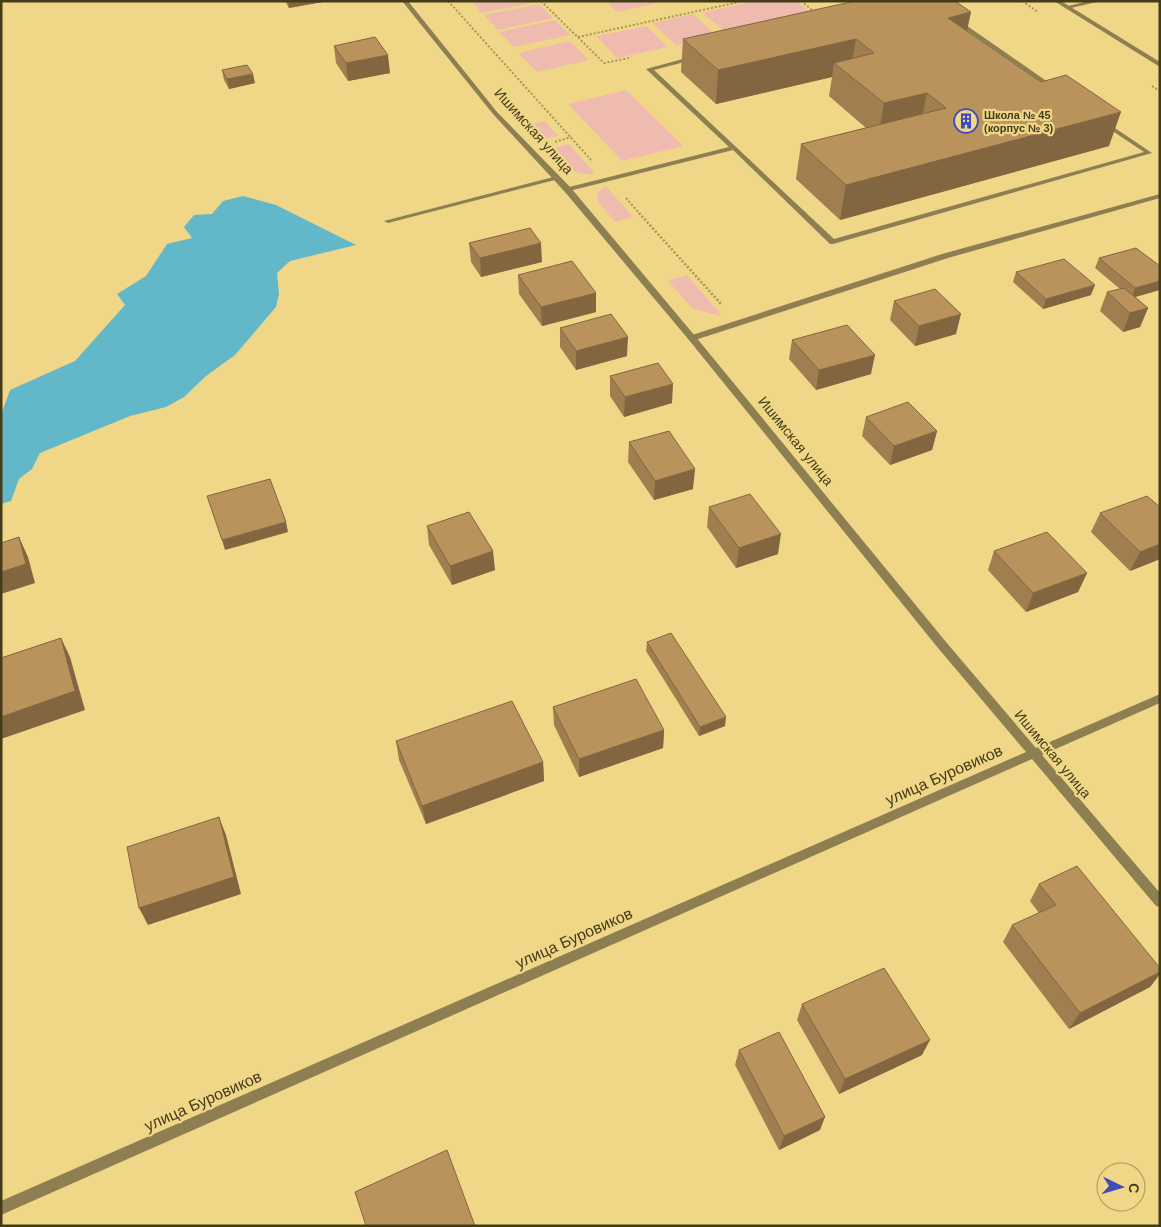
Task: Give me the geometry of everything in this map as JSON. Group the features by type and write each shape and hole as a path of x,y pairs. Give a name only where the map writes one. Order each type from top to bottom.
{"street":[{"name":"Ишимская улица","path":"405,1 495,113 568,190 692,338 1033,754 1160,902"},
{"path":"1057,1 1160,64"},
{"path":"1067,7 1098,1"},
{"path":"955,20 1060,92"},
{"path":"697,57 648,69 832,242 1149,154 1100,120"},
{"path":"568,190 734,148"},
{"path":"388,221 557,178"},
{"path":"692,338 945,256 1160,196"},
{"name":"улица Буровиков","path":"1,1208 1160,698"}],"path":[{"path":"540,1 577,37 744,1"}],"shaded area":[{"path":"471,1 536,1 537,2 482,13"},
{"path":"606,1 667,1 617,12"},
{"path":"755,1 796,1 813,14 727,33 702,13"},
{"path":"539,4 553,18 498,30 484,15"},
{"path":"693,14 717,36 676,45 652,23"},
{"path":"555,20 570,35 514,47 499,32"},
{"path":"646,26 668,47 617,58 596,36"},
{"path":"570,41 589,60 537,72 518,53"},
{"path":"626,90 683,146 622,161 568,104"},
{"path":"545,121 558,136 540,140 527,125"},
{"path":"569,144 595,174 573,171 564,165 549,149"},
{"path":"606,186 633,217 615,222 597,200 598,192"},
{"path":"687,275 722,316 693,309 668,281"}],"water":[{"path":"243,196 276,205 356,245 290,261 277,273 279,294 276,307 235,355 206,376 184,397 166,407 130,416 40,453 32,469 19,479 11,501 1,504 1,415 10,390 75,361 125,305 117,294 146,276 167,244 192,238 184,227 194,215 212,214 223,201"}],"building":[{"path":"855,1 955,1 971,12 948,18 1041,82 1066,75 1121,112 846,185 801,144 946,108 927,93 884,103 834,63 874,53 856,39 718,70 683,39"},
{"path":"375,37 388,55 346,63 334,46"},
{"path":"247,65 253,74 227,79 222,70"},
{"path":"530,228 541,243 480,258 469,243"},
{"path":"1136,248 1160,266 1160,281 1135,288 1099,258"},
{"path":"1064,259 1095,285 1046,299 1016,272"},
{"path":"572,261 596,293 541,307 518,275"},
{"path":"1124,288 1148,308 1130,313 1107,292"},
{"path":"935,289 961,314 919,326 894,301"},
{"path":"611,314 628,337 576,351 560,328"},
{"path":"847,325 875,355 819,370 792,340"},
{"path":"658,363 673,384 625,397 610,376"},
{"path":"908,402 937,431 894,446 866,417"},
{"path":"669,431 695,469 655,481 629,442"},
{"path":"270,479 286,522 222,540 207,496"},
{"path":"750,494 781,534 739,548 709,507"},
{"path":"1147,496 1160,507 1160,544 1140,552 1100,513"},
{"path":"469,512 493,551 450,566 427,526"},
{"path":"1047,532 1087,573 1033,593 994,551"},
{"path":"19,537 26,564 1,572 1,543"},
{"path":"671,633 726,717 700,727 647,642"},
{"path":"61,638 75,691 1,717 1,658"},
{"path":"636,679 664,730 579,759 553,707"},
{"path":"512,701 543,762 422,806 396,741"},
{"path":"219,817 234,877 139,908 127,847"},
{"path":"1077,866 1160,968 1160,972 1080,1013 1012,925 1056,905 1039,884"},
{"path":"884,968 930,1040 845,1079 802,1004"},
{"path":"779,1032 825,1117 784,1136 739,1050"},
{"path":"447,1150 475,1226 366,1226 355,1192"}],"place":[{"name":"Школа № 45 (корпус № 3)","path":"966,121"}]}
